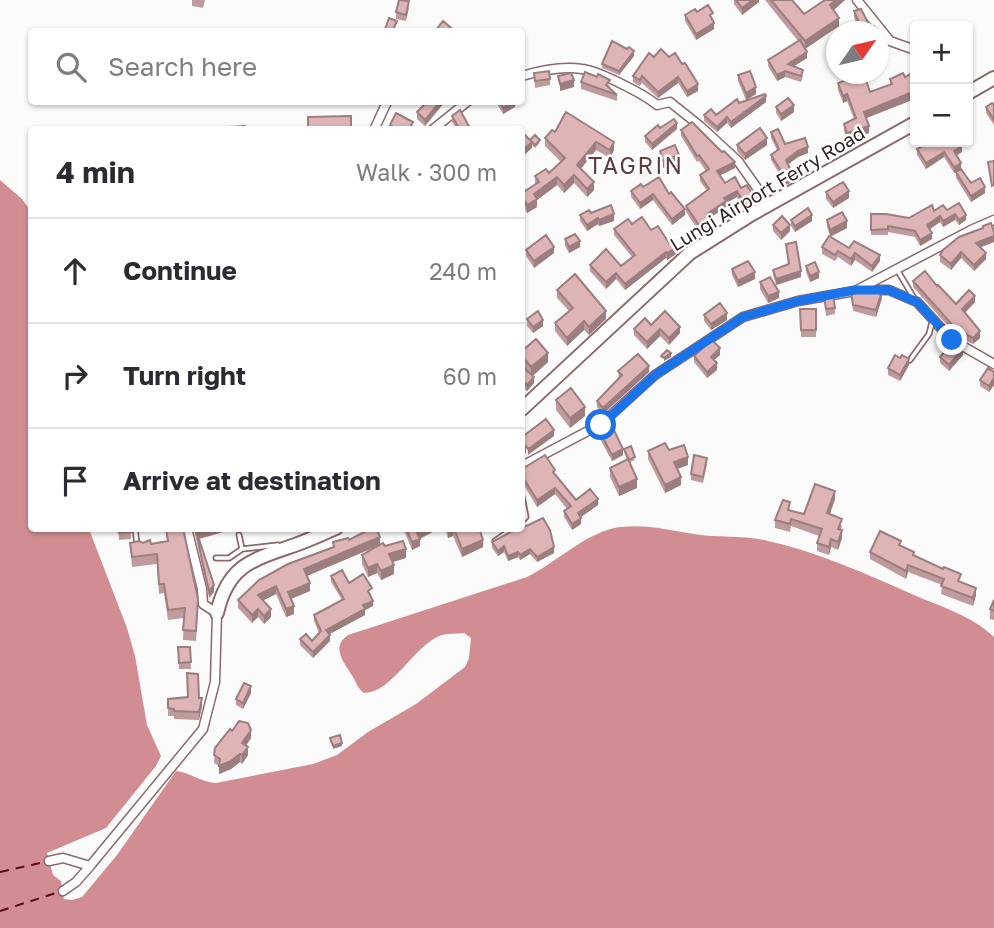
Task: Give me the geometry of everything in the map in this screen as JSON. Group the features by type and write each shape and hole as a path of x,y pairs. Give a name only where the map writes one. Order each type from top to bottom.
{"main road":[{"path":"973,90 994,78"},
{"name":"Lungi Airport Ferry Road","path":"525,402 671,268 711,239 910,126"},
{"path":"217,613 221,593 241,566 326,532"}],"street":[{"path":"857,0 890,41 910,48"},
{"path":"525,75 583,69 646,96 657,105 670,102 700,125 738,161 769,205"},
{"path":"376,126 386,105"},
{"path":"437,126 463,105"},
{"path":"855,290 994,220"},
{"path":"525,464 601,425 655,375 743,317 798,301 855,290 889,290 917,302 952,340 994,364"},
{"path":"62,891 76,882 90,866 202,729 215,682 217,613 203,604 188,532"},
{"path":"49,861 63,858 90,866"}],"lane":[{"path":"896,268 917,302"},
{"path":"910,360 929,334 933,320"},
{"path":"135,532 137,547"},
{"path":"493,542 507,532"},
{"path":"239,535 242,549"},
{"path":"216,558 229,558 242,549 298,544"}],"shaded area":[{"path":"0,180 28,207 28,532 90,532 127,628 135,656 147,725 161,756 106,828 47,853 53,875 61,881 64,899 82,897 117,855 176,771 216,783 313,764 337,755 368,732 416,704 465,667 469,658 471,638 464,633 442,635 422,648 385,685 364,693 340,654 340,644 348,635 527,577 596,534 608,530 639,526 703,535 755,538 803,550 956,613 976,623 994,637 994,928 0,928"}],"building":[{"path":"399,0 409,1 406,15 396,12"},
{"path":"736,0 753,0 742,8"},
{"path":"771,0 792,0 804,14 825,0 836,0 830,5 839,18 826,21 826,27 805,41"},
{"path":"708,5 713,13 710,15 714,23 696,34 685,15"},
{"path":"861,9 867,21 858,21 854,11"},
{"path":"389,18 397,21 394,28 385,28"},
{"path":"443,21 451,28 438,28"},
{"path":"800,40 807,52 788,64 803,70 801,76 785,71 777,75 768,60"},
{"path":"612,41 634,51 619,71 602,64"},
{"path":"661,49 669,57 675,53 698,84 687,91 678,77 658,92 642,76 640,80 633,76 649,53 654,57"},
{"path":"549,71 550,79 535,81 534,73"},
{"path":"750,71 756,87 746,93 738,75"},
{"path":"585,72 610,80 606,85 617,95 581,82"},
{"path":"571,73 574,80 560,84 558,76"},
{"path":"903,73 905,77 910,74 910,93 864,112 869,126 847,133 844,124 856,118 847,94 843,96 838,84 867,84 870,92 892,84 890,79"},
{"path":"765,94 766,96 731,122 727,117 717,127 704,115 711,109 716,115 737,99 739,103"},
{"path":"788,98 794,105 781,114 776,107"},
{"path":"992,103 994,105 994,120 986,107"},
{"path":"424,105 438,105 425,120 417,112"},
{"path":"460,110 469,126 458,126 452,116"},
{"path":"566,112 614,142 610,150 596,142 577,165 594,182 587,189 574,175 564,185 557,177 534,194 537,199 527,205 525,191 539,182 535,176 546,169 549,173 565,158 545,138 552,130 555,132"},
{"path":"396,113 413,122 411,126 390,125"},
{"path":"351,116 351,126 308,126 308,117"},
{"path":"674,119 677,123 652,144 645,136 658,125 660,128"},
{"path":"692,122 735,162 717,171 725,183 735,177 741,188 747,185 754,197 744,203 737,191 724,198 726,201 707,214 711,221 701,228 686,206 709,189 700,175 709,169 699,155 697,156 681,130"},
{"path":"760,128 767,138 745,154 737,145"},
{"path":"778,129 785,144 805,138 808,147 786,160 793,175 786,179 771,155 779,149 771,132"},
{"path":"525,135 532,142 525,148"},
{"path":"535,135 540,140 535,145 530,140"},
{"path":"675,145 679,155 663,161 660,151"},
{"path":"960,147 954,151 961,163 954,167 944,152 926,163 917,149"},
{"path":"994,161 994,185 992,186 988,162"},
{"path":"961,169 971,183 980,178 985,187 971,196 956,172"},
{"path":"659,177 669,194 671,192 685,209 672,219 653,194 640,203 631,191"},
{"path":"843,182 849,191 833,202 826,192"},
{"path":"959,203 966,215 959,220 955,214 943,221 940,216 927,225 932,233 920,240 915,231 888,226 888,229 871,230 871,214 909,218 932,205 934,211 943,205 947,210"},
{"path":"611,205 614,214 599,220 598,218 587,225 580,215 589,210 591,213"},
{"path":"808,208 812,215 795,226 791,220"},
{"path":"842,212 847,221 830,230 827,220"},
{"path":"782,216 790,225 781,233 773,225"},
{"path":"642,217 651,230 658,226 669,243 671,241 676,248 666,252 625,284 616,273 606,282 590,265 606,249 621,266 635,255 614,229 628,219 632,224"},
{"path":"991,223 994,236 976,243 986,253 974,265 961,252 951,264 940,255 959,237"},
{"path":"575,234 580,241 569,247 565,239"},
{"path":"546,235 554,247 534,261 526,250"},
{"path":"829,236 849,248 854,241 880,255 872,266 855,253 851,259 838,251 835,255 822,247"},
{"path":"796,242 801,271 776,279 773,270 789,264 786,244"},
{"path":"748,261 755,272 738,281 732,269"},
{"path":"815,262 819,272 810,276 806,266"},
{"path":"925,271 956,304 969,290 975,296 962,309 980,331 973,338 956,329 913,281"},
{"path":"575,274 606,311 589,327 584,321 567,338 555,323 573,308 557,290"},
{"path":"770,277 779,292 768,296 760,282"},
{"path":"882,291 876,310 853,305 851,292"},
{"path":"833,295 835,308 826,309 824,297"},
{"path":"720,303 727,313 711,324 704,315"},
{"path":"800,309 816,309 816,330 801,330"},
{"path":"538,311 543,320 533,327 527,319"},
{"path":"665,311 680,327 669,338 660,329 647,342 634,329 645,318 651,325"},
{"path":"536,339 548,353 531,367 525,360 525,348"},
{"path":"712,340 720,348 711,357 717,363 707,372 694,356"},
{"path":"953,342 963,348 949,365 940,357"},
{"path":"667,350 671,353 664,358 661,356"},
{"path":"638,354 649,366 603,408 597,401 622,375 618,371"},
{"path":"895,355 909,359 900,375 888,368"},
{"path":"988,368 994,372 989,386 980,380"},
{"path":"525,369 534,377 527,385 525,383"},
{"path":"571,388 585,407 570,418 556,400"},
{"path":"546,419 554,430 528,449 525,447 525,435"},
{"path":"612,426 623,449 612,455 600,432"},
{"path":"665,443 669,450 684,445 688,457 674,462 681,477 665,485 648,451"},
{"path":"631,446 635,457 629,460 624,449"},
{"path":"545,455 555,470 553,472 576,500 590,489 598,499 578,513 581,518 572,524 564,511 571,506 555,488 537,500 525,481 525,467"},
{"path":"694,455 707,458 703,477 691,474"},
{"path":"628,459 637,479 619,487 610,468"},
{"path":"815,484 835,491 827,513 842,519 838,529 842,530 838,542 831,539 829,547 817,543 822,529 791,519 790,524 775,520 783,500 790,502 788,510 804,514"},
{"path":"543,518 550,530 554,547 537,557 530,549 520,555 518,552 508,556 504,546 498,551 492,542 510,532 525,532 525,527"},
{"path":"880,531 901,541 899,545 914,552 913,555 961,574 958,581 976,588 973,598 941,586 944,579 908,565 906,571 870,552"},
{"path":"167,532 184,532 198,599 196,631 183,630 185,608 168,610 164,584 159,584 157,554 132,557 130,543 150,540 151,544 168,541"},
{"path":"196,532 200,532 197,533 214,585 209,591"},
{"path":"364,532 378,532 380,537 304,569 310,583 288,592 294,606 286,609 276,586 258,595 271,609 264,616 258,609 252,615 238,600 259,580 288,564 334,547 333,542 348,538 349,540"},
{"path":"408,532 419,532 420,539 412,542"},
{"path":"456,532 480,532 483,540 462,549"},
{"path":"403,541 406,549 389,554 394,565 381,571 377,564 368,568 362,555 383,543 385,546"},
{"path":"342,570 349,583 363,574 372,588 368,591 373,601 363,605 365,609 326,630 330,635 313,652 300,639 306,634 312,641 321,631 314,615 344,599 331,576"},
{"path":"178,647 190,647 191,662 179,663"},
{"path":"187,673 198,674 199,698 202,698 199,712 174,711 168,708 168,699 188,697"},
{"path":"244,683 251,686 243,703 236,699"},
{"path":"239,721 248,723 251,730 242,743 248,747 242,755 219,766 220,759 214,755 215,748"},
{"path":"340,735 342,743 333,746 330,738"}],"ferry route":[{"path":"0,872 44,862"},
{"path":"0,911 62,891"}],"district":[{"name":"TAGRIN","path":"636,165"}],"route":[{"path":"601,425 655,375 743,317 798,301 855,290 889,290 917,302 952,340"}]}
